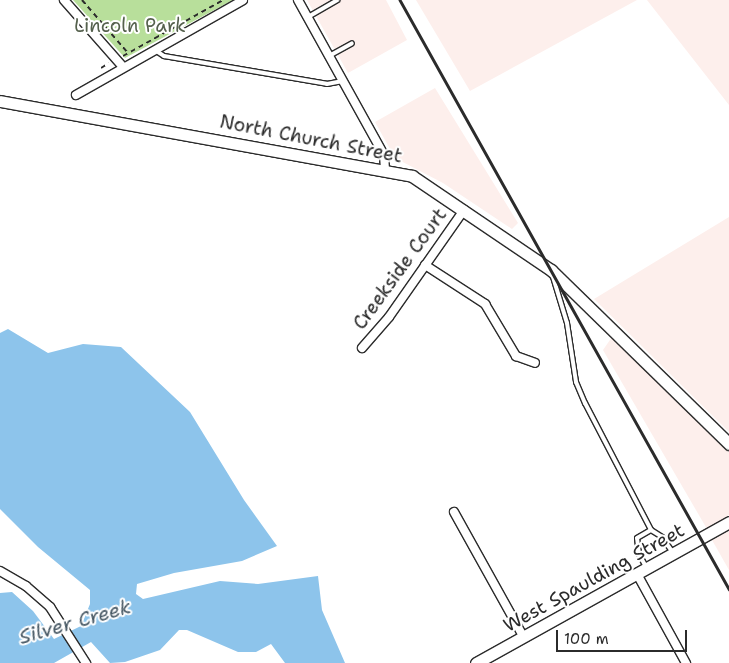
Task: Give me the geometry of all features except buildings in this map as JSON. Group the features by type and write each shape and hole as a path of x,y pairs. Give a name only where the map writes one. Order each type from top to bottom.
{"main road":[{"name":"North Church Street","path":"0,101 384,169 412,176 551,270 729,444"},
{"name":"West Spaulding Street","path":"476,663 729,522"}],"street":[{"path":"64,0 123,67"},
{"path":"76,95 243,0"},
{"path":"298,0 384,156 384,169"},
{"name":"Creekside Court","path":"362,348 389,317 464,210"},
{"path":"426,265 485,304 516,356 535,363"},
{"path":"454,512 522,636"},
{"path":"0,571 38,596 66,628 86,663"},
{"path":"642,571 686,663"}],"lane":[{"path":"308,17 338,0"},
{"path":"329,56 352,43"},
{"path":"154,50 164,56 327,84 343,81"},
{"path":"551,270 567,323 576,382 651,530 662,537 674,554"},
{"path":"642,571 637,538 651,530"}],"path":[{"path":"82,0 129,53"},
{"path":"101,68 223,0"}],"shaded area":[{"path":"307,0 386,0 407,40 348,73"},
{"path":"416,0 637,0 470,91"},
{"path":"647,0 729,0 729,105"},
{"path":"435,88 518,223 512,229 443,183 395,158 375,122"},
{"path":"729,217 729,432 594,299"},
{"path":"612,337 729,452 729,515 707,529 603,350"},
{"path":"729,531 729,570 712,540"}],"green space":[{"name":"Lincoln Park","path":"73,0 233,0 125,58"}],"water":[{"path":"8,329 48,353 83,344 121,347 190,412 244,500 277,546 242,561 174,573 137,584 136,594 143,599 220,581 258,584 318,576 322,610 345,663 285,663 271,644 256,652 238,652 187,630 179,630 160,650 125,662 110,663 91,642 54,663 0,663 0,593 12,592 33,611 54,639 81,626 90,604 90,590 38,547 0,509 0,333"}],"railway":[{"path":"400,0 729,589"}],"water label":[{"name":"Silver Creek","path":"75,622"}]}
